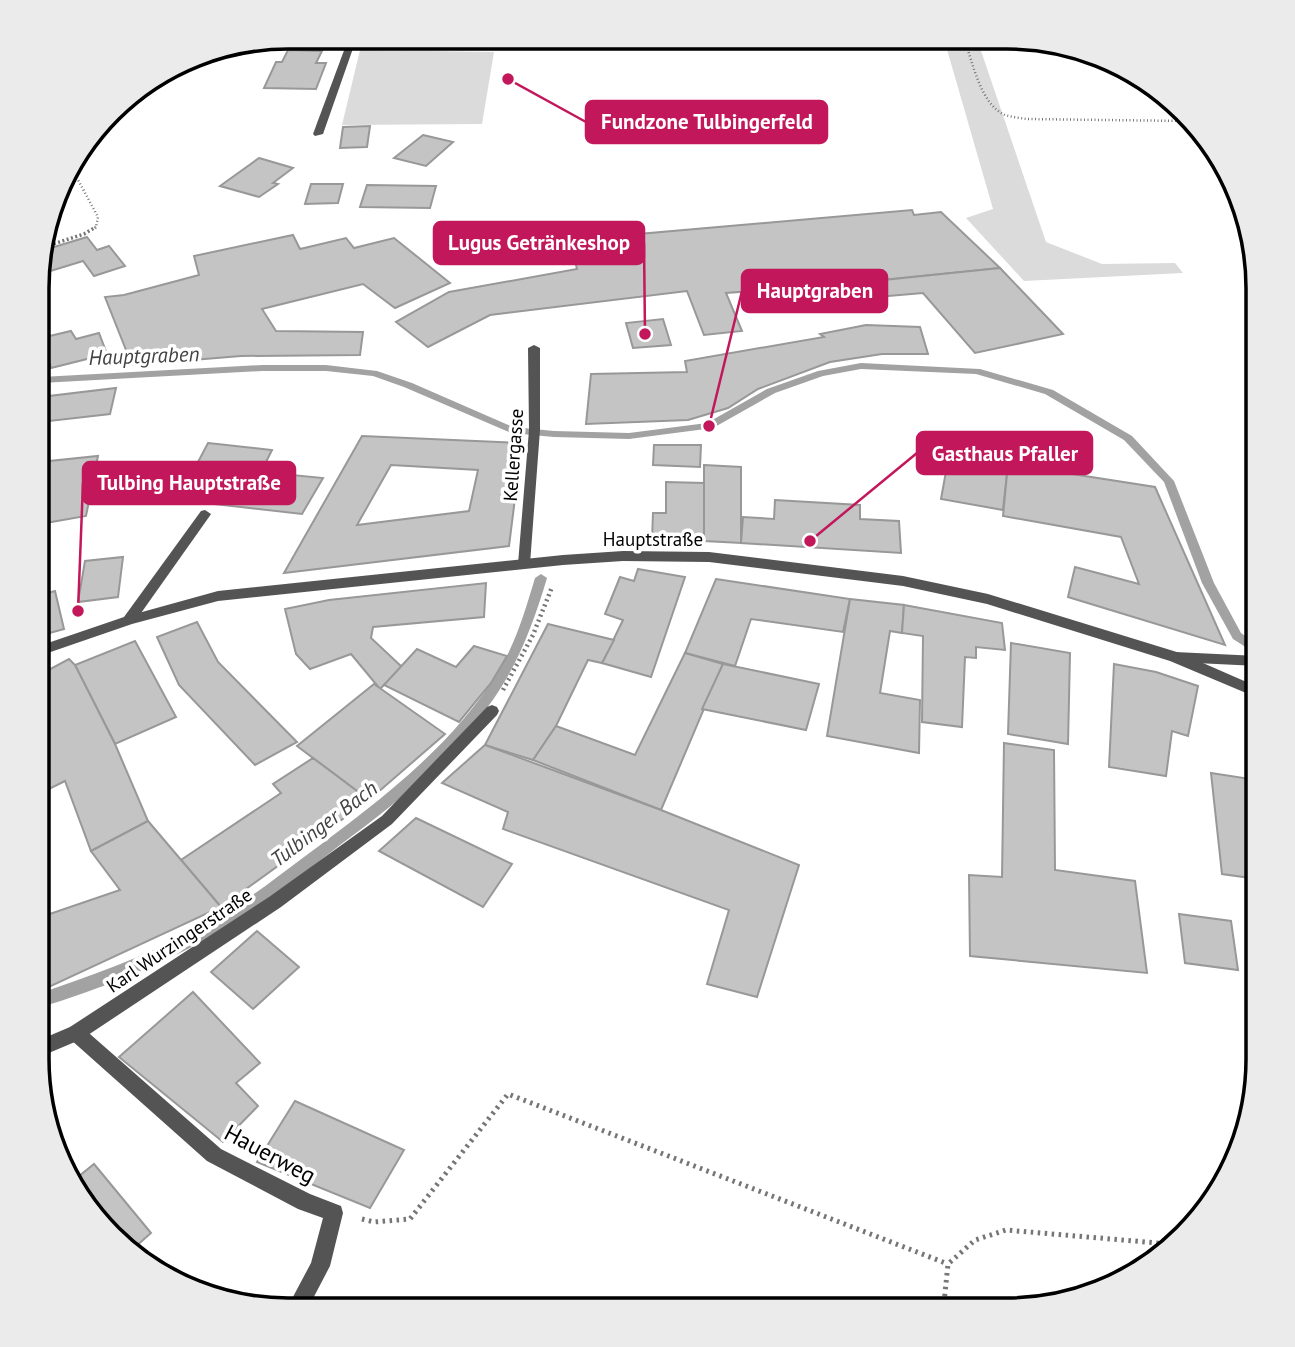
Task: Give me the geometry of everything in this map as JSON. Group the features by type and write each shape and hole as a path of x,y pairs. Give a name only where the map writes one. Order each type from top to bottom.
{"street":[{"path":"318,134 348,50"},
{"name":"Kellergasse","path":"524,564 537,409 534,348"},
{"path":"129,620 205,514"},
{"name":"Hauptstraße","path":"49,647 129,620 230,594 562,560 623,556 709,557 903,581 988,599 1175,657 1245,687"},
{"path":"1175,657 1245,661"},
{"name":"Karl Wurzingerstraße","path":"50,1044 76,1033 275,902 387,820 492,711"},
{"name":"Hauerweg","path":"76,1033 214,1155 305,1202 334,1213"},
{"path":"303,1297 320,1266 334,1213"}],"path":[{"path":"968,49 987,98 993,107 1006,115 1061,121 1178,121"},
{"path":"54,244 96,227 98,217 77,177"},
{"path":"492,711 533,635 562,560"},
{"path":"334,1213 374,1222 410,1219 508,1094 948,1264"},
{"path":"945,1297 948,1264 975,1240 1006,1230 1159,1243"}],"shaded area":[{"path":"947,49 980,49 1046,242 1102,264 1175,263 1183,273 1024,281 966,218 993,209"},
{"path":"360,50 494,52 482,124 342,125"}],"building":[{"path":"288,50 322,51 316,63 326,63 316,89 264,88 276,62 282,62"},
{"path":"370,126 367,147 340,148 343,127"},
{"path":"423,135 453,142 426,166 394,158"},
{"path":"259,158 293,168 273,183 278,184 259,197 220,186"},
{"path":"311,184 343,184 338,203 305,204"},
{"path":"367,185 436,186 430,208 360,207"},
{"path":"912,210 914,215 941,212 1000,268 726,293 742,331 704,335 687,291 490,315 428,347 396,322 449,292 577,269 570,240"},
{"path":"293,235 300,249 346,238 354,248 394,238 450,283 395,308 363,284 262,309 276,331 363,332 360,355 241,356 132,365 105,297 124,295 199,275 194,256"},
{"path":"87,237 97,250 109,246 125,266 94,276 83,261 50,271 53,247"},
{"path":"1000,268 1063,334 975,353 923,293 842,300 835,285"},
{"path":"663,319 671,345 633,348 626,323"},
{"path":"866,325 920,327 928,354 882,354 830,362 758,389 728,408 688,420 586,424 591,374 687,372 685,361 824,337 820,334"},
{"path":"71,331 76,339 99,333 107,354 51,368 49,336"},
{"path":"116,388 110,414 49,421 49,396"},
{"path":"362,436 522,443 509,546 284,573","holes":["391,465 478,470 469,511 357,525"]},
{"path":"208,443 272,450 261,472 323,478 302,514 178,500"},
{"path":"654,445 701,445 700,467 653,465"},
{"path":"949,455 1008,464 1003,510 941,499"},
{"path":"98,456 86,516 49,522 49,461"},
{"path":"1008,464 1155,487 1225,645 1068,597 1075,567 1139,584 1121,537 1003,516"},
{"path":"704,465 741,467 741,543 704,541"},
{"path":"666,482 704,483 704,541 652,539 653,513 666,513"},
{"path":"775,500 860,505 860,519 899,521 901,553 741,543 743,517 774,519"},
{"path":"123,557 118,597 78,602 85,561"},
{"path":"638,569 685,577 651,677 602,663 623,620 605,614 620,577 634,581"},
{"path":"716,579 850,599 843,632 751,619 735,666 685,653"},
{"path":"486,583 484,617 373,627 371,638 402,667 380,689 351,654 310,669 296,654 285,609 329,600"},
{"path":"55,591 64,629 49,633 49,592"},
{"path":"850,599 904,605 902,633 890,631 880,693 920,700 919,753 827,736"},
{"path":"904,605 1002,623 1005,650 976,647 976,658 965,657 962,727 922,722 923,636 902,633"},
{"path":"197,622 218,662 297,742 255,765 179,685 157,637"},
{"path":"548,624 614,640 602,663 588,660 556,726 533,760 485,745"},
{"path":"135,641 176,717 115,744 75,665"},
{"path":"1011,643 1070,653 1068,744 1008,734"},
{"path":"474,646 507,656 491,683 459,722 384,685 417,649 456,667"},
{"path":"685,653 723,664 661,810 533,760 556,726 635,755"},
{"path":"69,659 75,665 115,744 148,821 91,851 65,781 50,789 49,669"},
{"path":"723,664 819,684 806,730 702,709"},
{"path":"1114,664 1156,672 1198,686 1188,736 1172,731 1166,776 1109,767"},
{"path":"374,684 445,734 369,800 297,746"},
{"path":"1004,743 1054,750 1055,870 1135,881 1147,973 970,956 969,875 1002,877"},
{"path":"485,745 661,810 799,865 757,997 707,984 729,910 503,829 508,812 442,783"},
{"path":"313,758 369,800 221,907 181,860 281,793 273,784"},
{"path":"1211,773 1245,778 1245,877 1222,874"},
{"path":"416,818 512,864 483,907 379,851"},
{"path":"148,821 221,907 50,986 50,914 120,890 91,851"},
{"path":"1179,914 1231,921 1238,970 1185,963"},
{"path":"257,931 299,967 253,1009 211,972"},
{"path":"193,992 260,1063 236,1083 258,1106 223,1142 119,1057"},
{"path":"295,1101 404,1150 370,1208 257,1162"},
{"path":"94,1164 151,1233 138,1245 131,1239 108,1216 80,1175"}],"waterway":[{"name":"Hauptgraben","path":"49,380 262,368 326,368 374,373 511,430 629,436 709,426 771,391 821,373 861,366 977,371 1049,392 1128,438 1169,481 1208,583 1237,636 1245,642"},
{"name":"Tulbinger Bach","path":"50,997 146,961 216,926 265,893 388,801 455,739 483,704 508,666 527,625 541,578"}],"place":[{"name":"Fundzone Tulbingerfeld","path":"508,79"},
{"name":"Lugus Getränkeshop","path":"645,334"},
{"name":"Hauptgraben","path":"709,426"},
{"name":"Gasthaus Pfaller","path":"810,541"},
{"name":"Tulbing Hauptstraße","path":"78,611"}]}
